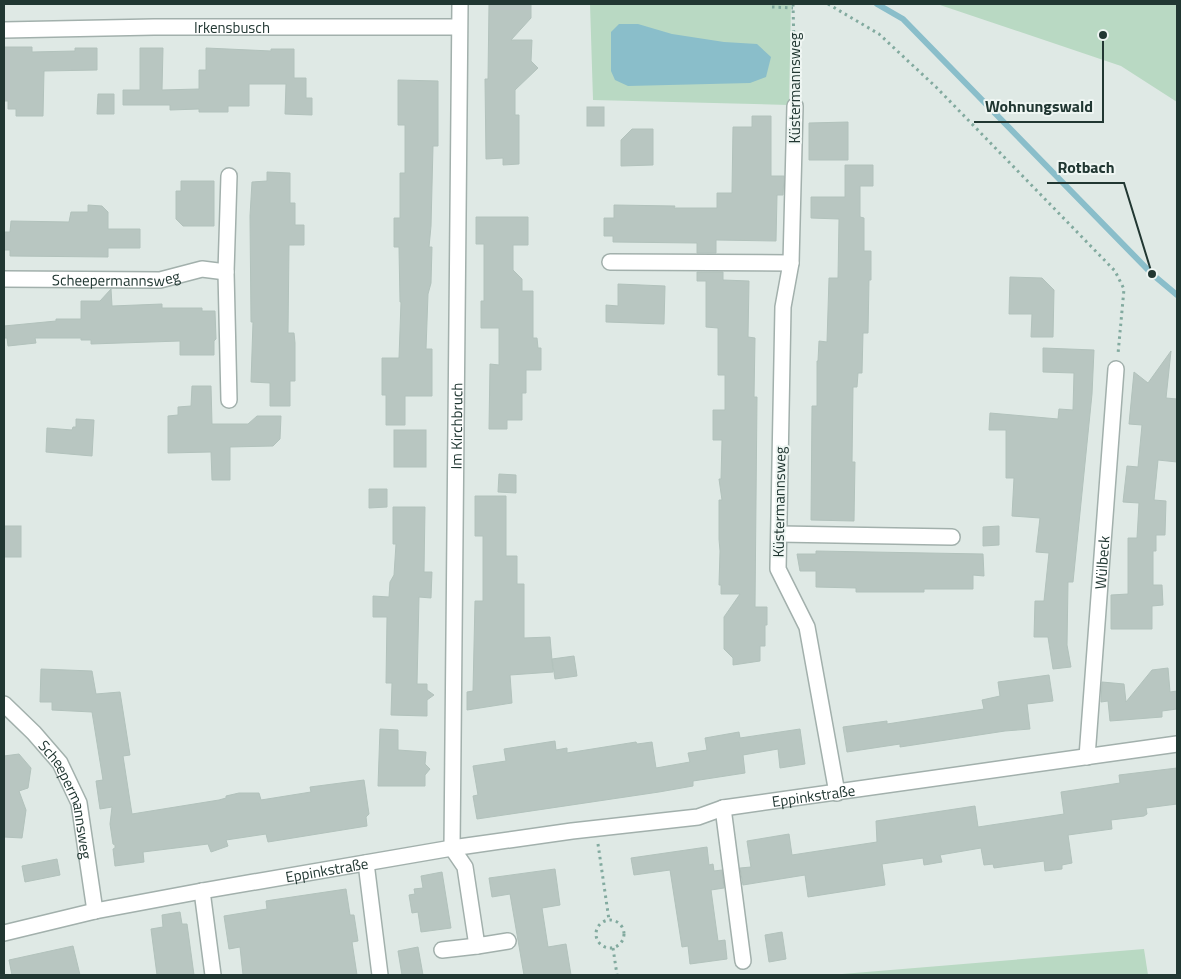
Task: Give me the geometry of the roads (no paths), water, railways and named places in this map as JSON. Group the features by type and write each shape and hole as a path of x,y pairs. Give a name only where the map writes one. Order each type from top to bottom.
{"street":[{"name":"Im Kirchbruch","path":"452,848 460,4"},
{"name":"Irkensbusch","path":"4,30 154,27 459,27"},
{"name":"Küstermannsweg","path":"795,106 791,263 783,307 778,569 807,627 837,793"},
{"path":"228,176 226,272 229,400"},
{"path":"610,262 791,263"},
{"name":"Scheepermannsweg","path":"4,279 160,280 202,269 226,272"},
{"name":"Wülbeck","path":"1087,757 1116,369"},
{"path":"779,534 952,536"},
{"name":"Scheepermannsweg","path":"4,704 34,733 60,763 79,803 95,911"},
{"name":"Eppinkstraße","path":"4,933 95,911 452,848 596,828 698,817 723,808 1177,744"},
{"path":"723,808 743,961"},
{"path":"452,848 465,867 476,946"},
{"path":"366,863 380,975"},
{"path":"202,891 213,975"},
{"path":"442,950 508,941"}],"water":[{"path":"619,24 638,24 672,34 724,42 757,44 771,57 766,77 750,83 628,86 615,80 611,71 611,32"}],"waterway":[{"path":"877,4 903,19 1152,274 1177,295"}],"place":[{"name":"Wohnungswald","path":"1103,35"},
{"name":"Rotbach","path":"1152,274"}]}
